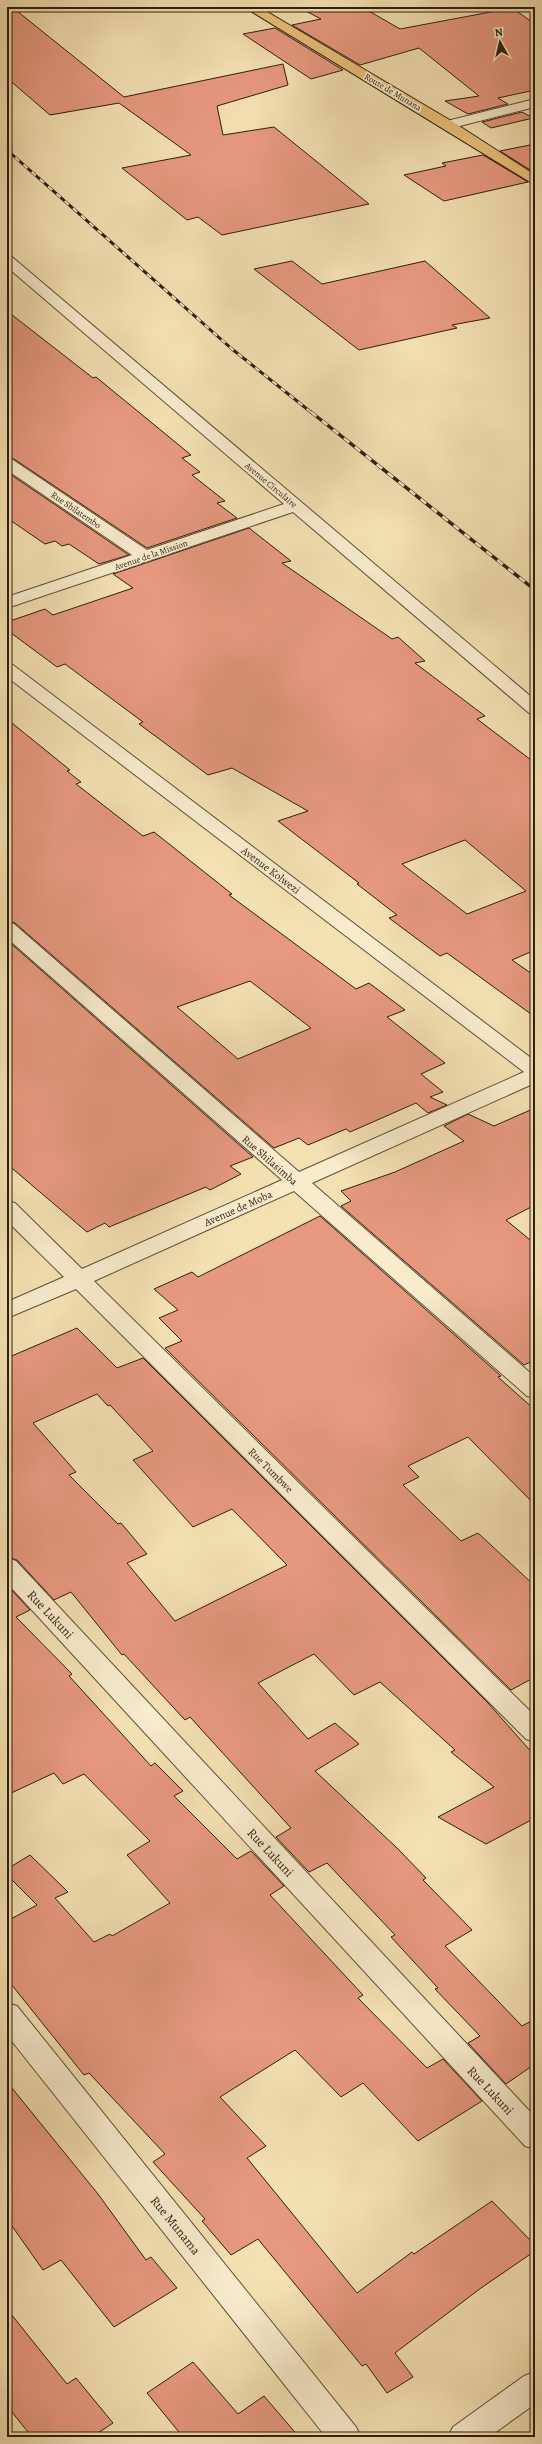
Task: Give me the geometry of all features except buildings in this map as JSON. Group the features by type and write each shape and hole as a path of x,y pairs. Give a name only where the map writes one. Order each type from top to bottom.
{"main road":[{"name":"Route de Munana","path":"250,7 448,125 535,181"}],"street":[{"path":"448,125 535,103"},
{"name":"Avenue Circulaire","path":"7,260 535,709"},
{"name":"Rue Shilatembo","path":"7,463 145,557"},
{"name":"Avenue de la Mission","path":"7,603 295,506"},
{"name":"Avenue Kolwezi","path":"7,668 535,1071"},
{"name":"Rue Shilasimba","path":"7,928 295,1182 535,1390"},
{"name":"Avenue de Moba","path":"7,1311 535,1075"},
{"name":"Rue Tumbwe","path":"7,1208 535,1732"},
{"name":"Rue Lukuni","path":"7,1567 535,2137"},
{"name":"Rue Munama","path":"7,2014 346,2437"},
{"path":"464,2437 535,2386"}],"railway":[{"path":"7,150 232,349 312,413"},
{"path":"311,412 535,590"}]}
